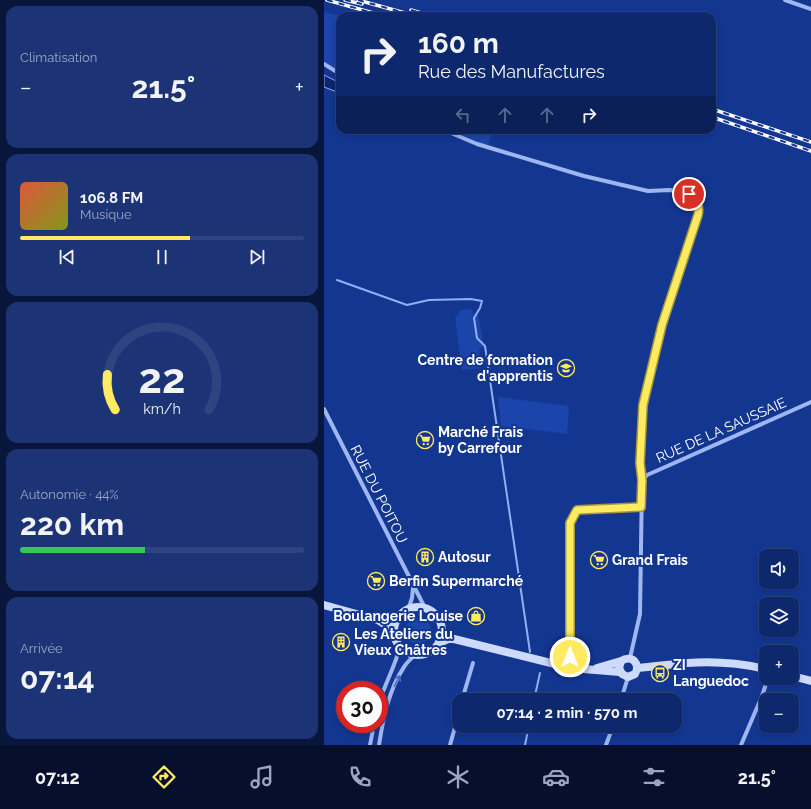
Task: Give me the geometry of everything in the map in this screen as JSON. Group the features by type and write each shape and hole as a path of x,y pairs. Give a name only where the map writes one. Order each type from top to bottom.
{"street":[{"path":"785,0 811,9"},
{"path":"324,64 336,72"},
{"path":"453,134 486,148 584,176 648,191 670,190 684,192 696,199 699,209 696,221 662,325 643,405 640,463 642,480 640,614 630,658"},
{"name":"RUE DE LA SAUSSAIE","path":"642,480 647,475 811,402"},
{"name":"RUE DU POITOU","path":"324,409 413,588 425,608"},
{"path":"568,667 570,657 570,523 572,517 577,510 641,507"},
{"path":"408,610 412,598 413,588"},
{"path":"324,605 378,620 394,630"},
{"path":"416,607 425,608 431,611 440,621 442,636 439,643 433,650 424,654 409,654 400,646 394,630 398,619 402,614 416,607"},
{"path":"378,620 398,619"},
{"path":"442,628 454,639"},
{"path":"439,643 448,639 454,639 568,667 591,670 620,672 624,676 628,677 635,674 638,668 635,661 630,658 591,670"},
{"path":"387,681 397,660 400,646"},
{"path":"378,745 386,708 394,685 404,666 415,655"},
{"path":"620,672 619,668 621,661"},
{"path":"638,668 688,663 721,662 759,668"},
{"path":"464,693 473,663"},
{"path":"623,693 628,677"},
{"path":"799,678 811,681"},
{"path":"741,745 766,685"},
{"path":"370,745 372,733"},
{"path":"450,745 453,733"},
{"path":"606,745 610,733"}],"shaded area":[{"path":"324,12 336,15 336,72 324,64"},
{"path":"324,75 336,81 336,92 324,87"},
{"path":"453,134 492,134 487,147"},
{"path":"472,309 473,314 478,314 484,347 479,348 481,368 462,370 455,318 461,310"},
{"path":"498,397 569,406 567,434 501,426"},
{"path":"418,618 427,622 431,631 427,640 418,644 409,640 405,631 409,622"}],"waterway":[{"path":"337,280 407,305 429,300 471,299 482,301 474,318 477,338 485,346 530,652"},
{"path":"536,693 540,673"},
{"path":"525,745 528,733"}],"railway":[{"path":"327,0 370,12"},
{"path":"345,0 362,4"},
{"path":"358,0 402,12"},
{"path":"411,10 418,12"},
{"path":"716,110 811,142"},
{"path":"716,118 811,151"}],"place":[{"name":"Centre de formation d'apprentis","path":"566,368"},
{"name":"Marché Frais by Carrefour","path":"425,440"},
{"name":"Autosur","path":"425,557"},
{"name":"Grand Frais","path":"599,560"},
{"name":"Berfin Supermarché","path":"376,581"},
{"name":"Boulangerie Louise","path":"476,616"},
{"name":"Les Ateliers du Vieux Châtres","path":"341,642"},
{"name":"ZI Languedoc","path":"660,673"}],"route":[{"path":"570,657 570,523 577,510 641,507 641,416 662,325 698,215 699,209 696,199 689,194"}]}
